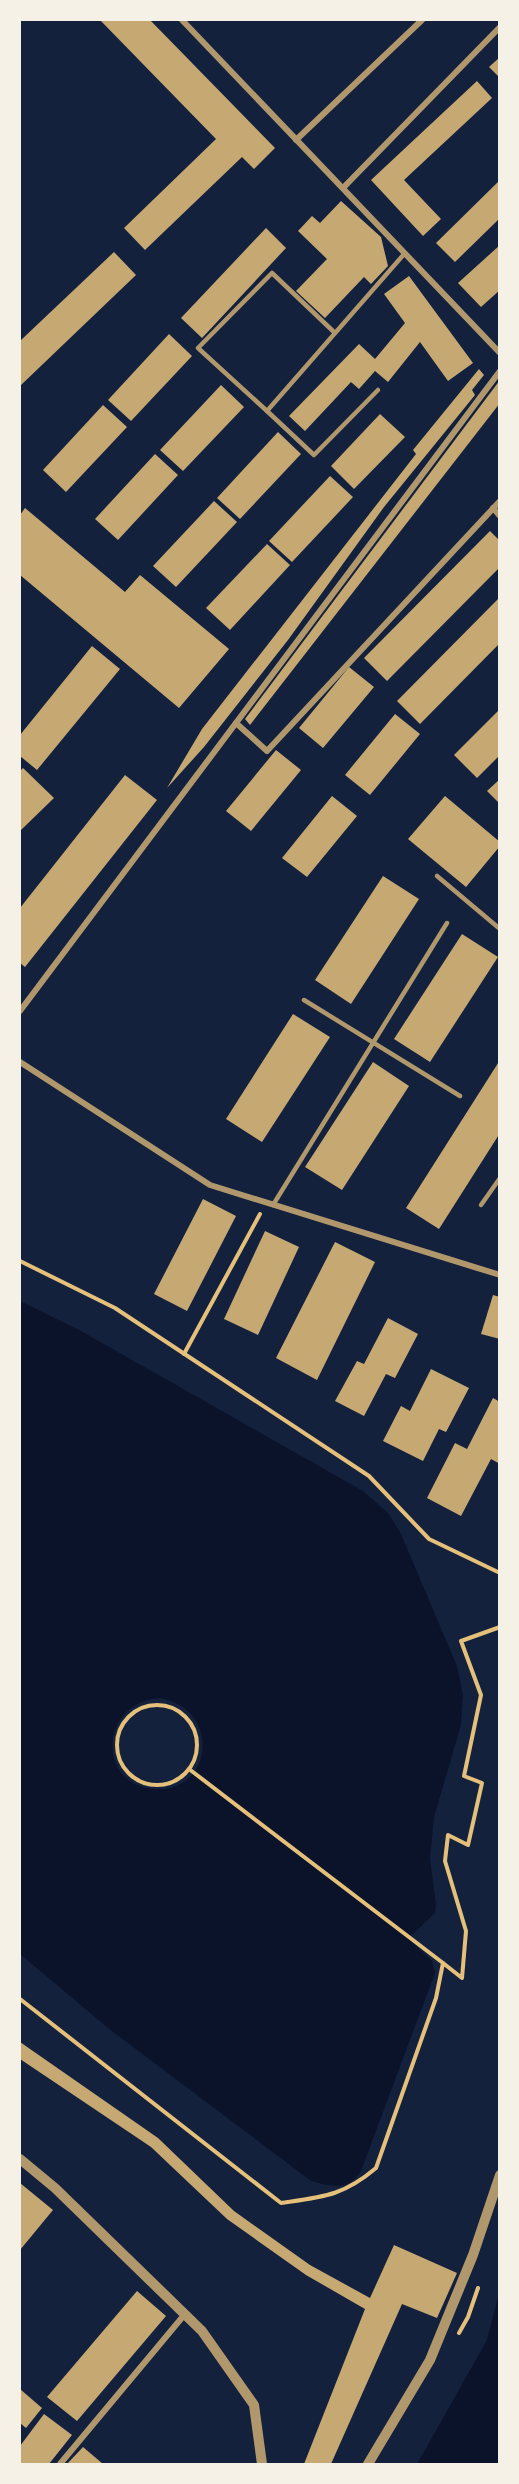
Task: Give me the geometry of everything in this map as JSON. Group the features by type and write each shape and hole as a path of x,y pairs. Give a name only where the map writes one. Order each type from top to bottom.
{"street":[{"path":"182,20 500,352"},
{"path":"296,140 422,20"},
{"path":"343,188 500,27"},
{"path":"20,1011 500,371"},
{"path":"236,723 267,751 500,501"},
{"path":"493,508 500,516"},
{"path":"20,1062 210,1185 500,1275"},
{"path":"20,2159 55,2188 202,2331 255,2405 262,2464"},
{"path":"368,2464 430,2360 473,2255 500,2175"},
{"path":"60,2464 185,2314"}],"lane":[{"path":"267,411 405,253"},
{"path":"335,333 272,273 198,348 314,455 378,390"},
{"path":"437,876 500,929"},
{"path":"270,1203 447,922"},
{"path":"304,1000 460,1096"},
{"path":"481,1205 500,1178"}],"path":[{"path":"184,1354 270,1203"},
{"path":"20,1261 115,1308 369,1476 429,1539 500,1573"},
{"path":"191,1770 462,1978 465,1931 445,1861 448,1835 468,1845 482,1783 464,1776 481,1695 461,1641 500,1627"},
{"path":"154,1705 167,1706 179,1711 189,1720 195,1731 197,1744 191,1770 167,1783 154,1785 136,1778 122,1764 118,1752 118,1738 122,1726 130,1715 141,1708 154,1705"},
{"path":"20,1999 281,2203 326,2197 355,2186 376,2168 436,1998 443,1963"}],"water":[{"path":"20,1301 81,1331 363,1491 389,1514 401,1534 457,1666 463,1695 461,1725 434,1817 430,1859 436,1904 435,1913 411,1936 411,1941 432,1961 435,1973 361,2171 351,2182 332,2186 311,2181 108,2028 20,1954","holes":["160,1698 180,1705 194,1717 201,1733 202,1749 198,1765 189,1778 174,1787 155,1789 136,1784 122,1774 115,1760 112,1744 116,1728 125,1713 140,1703"]},
{"path":"499,2293 499,2464 417,2464 487,2340"}],"building":[{"path":"100,20 150,20 275,148 254,169 242,157 145,250 124,228 216,139"},
{"path":"500,57 500,78 489,67"},
{"path":"477,81 492,98 404,180 441,219 423,236 371,180"},
{"path":"500,180 500,218 455,262 436,243"},
{"path":"341,201 381,237 388,266 371,284 364,277 325,318 296,291 327,259 298,231 312,216 320,223"},
{"path":"266,228 286,248 202,338 181,318"},
{"path":"500,245 500,290 481,307 458,283"},
{"path":"114,252 136,275 20,386 20,341"},
{"path":"409,276 473,363 448,381 420,342 388,382 375,371 359,389 351,382 305,431 289,416 359,344 375,359 405,323 384,294"},
{"path":"169,334 192,356 131,421 108,400"},
{"path":"479,369 484,375 472,390 475,395 384,507 288,640 204,747 167,788 202,729 416,454 413,450"},
{"path":"500,380 500,403 250,725 245,719"},
{"path":"221,385 244,407 183,471 160,450"},
{"path":"103,405 127,427 66,492 43,470"},
{"path":"380,414 405,437 354,489 331,466"},
{"path":"278,432 301,454 240,519 217,498"},
{"path":"155,454 178,475 118,540 95,519"},
{"path":"330,476 353,497 292,562 269,541"},
{"path":"214,501 237,522 176,587 153,566"},
{"path":"25,508 125,592 140,575 229,649 179,708 20,575 20,515"},
{"path":"490,531 500,541 500,567 387,681 364,658"},
{"path":"267,544 290,565 230,630 206,608"},
{"path":"500,597 500,643 420,724 397,701"},
{"path":"92,646 120,669 37,770 20,756 20,735"},
{"path":"349,667 374,687 323,748 299,728"},
{"path":"500,709 500,755 477,778 454,755"},
{"path":"395,714 420,734 370,795 345,775"},
{"path":"276,750 301,770 251,831 226,811"},
{"path":"23,768 54,798 20,831 20,771"},
{"path":"125,775 157,800 25,967 20,963 20,908"},
{"path":"500,779 500,804 487,791"},
{"path":"332,796 357,816 307,877 282,858"},
{"path":"445,796 500,842 500,846 466,887 408,839"},
{"path":"383,876 419,899 351,1004 315,980"},
{"path":"462,934 498,957 430,1062 394,1039"},
{"path":"293,1014 330,1037 262,1142 226,1119"},
{"path":"500,1060 500,1133 439,1229 406,1208"},
{"path":"373,1062 409,1086 342,1190 305,1167"},
{"path":"203,1199 236,1216 187,1311 154,1294"},
{"path":"265,1231 299,1247 258,1335 224,1319"},
{"path":"335,1242 375,1262 317,1380 276,1358"},
{"path":"493,1295 500,1297 500,1339 481,1334"},
{"path":"388,1318 418,1334 395,1378 386,1374 364,1416 335,1401 357,1361 364,1364"},
{"path":"431,1369 469,1388 446,1432 439,1429 423,1461 383,1441 401,1406 410,1411"},
{"path":"493,1398 500,1402 500,1464 491,1459 461,1516 427,1498 455,1443 467,1449"},
{"path":"20,2042 158,2138 234,2211 310,2265 370,2298 394,2245 457,2273 437,2318 402,2304 331,2464 304,2464 365,2309 306,2275 227,2219 151,2147 20,2059"},
{"path":"20,2183 53,2210 20,2250"},
{"path":"137,2291 166,2316 77,2421 47,2397"},
{"path":"20,2389 42,2408 26,2428 20,2423"},
{"path":"44,2414 72,2435 49,2464 20,2464 20,2446"},
{"path":"83,2447 103,2464 67,2464"}]}
